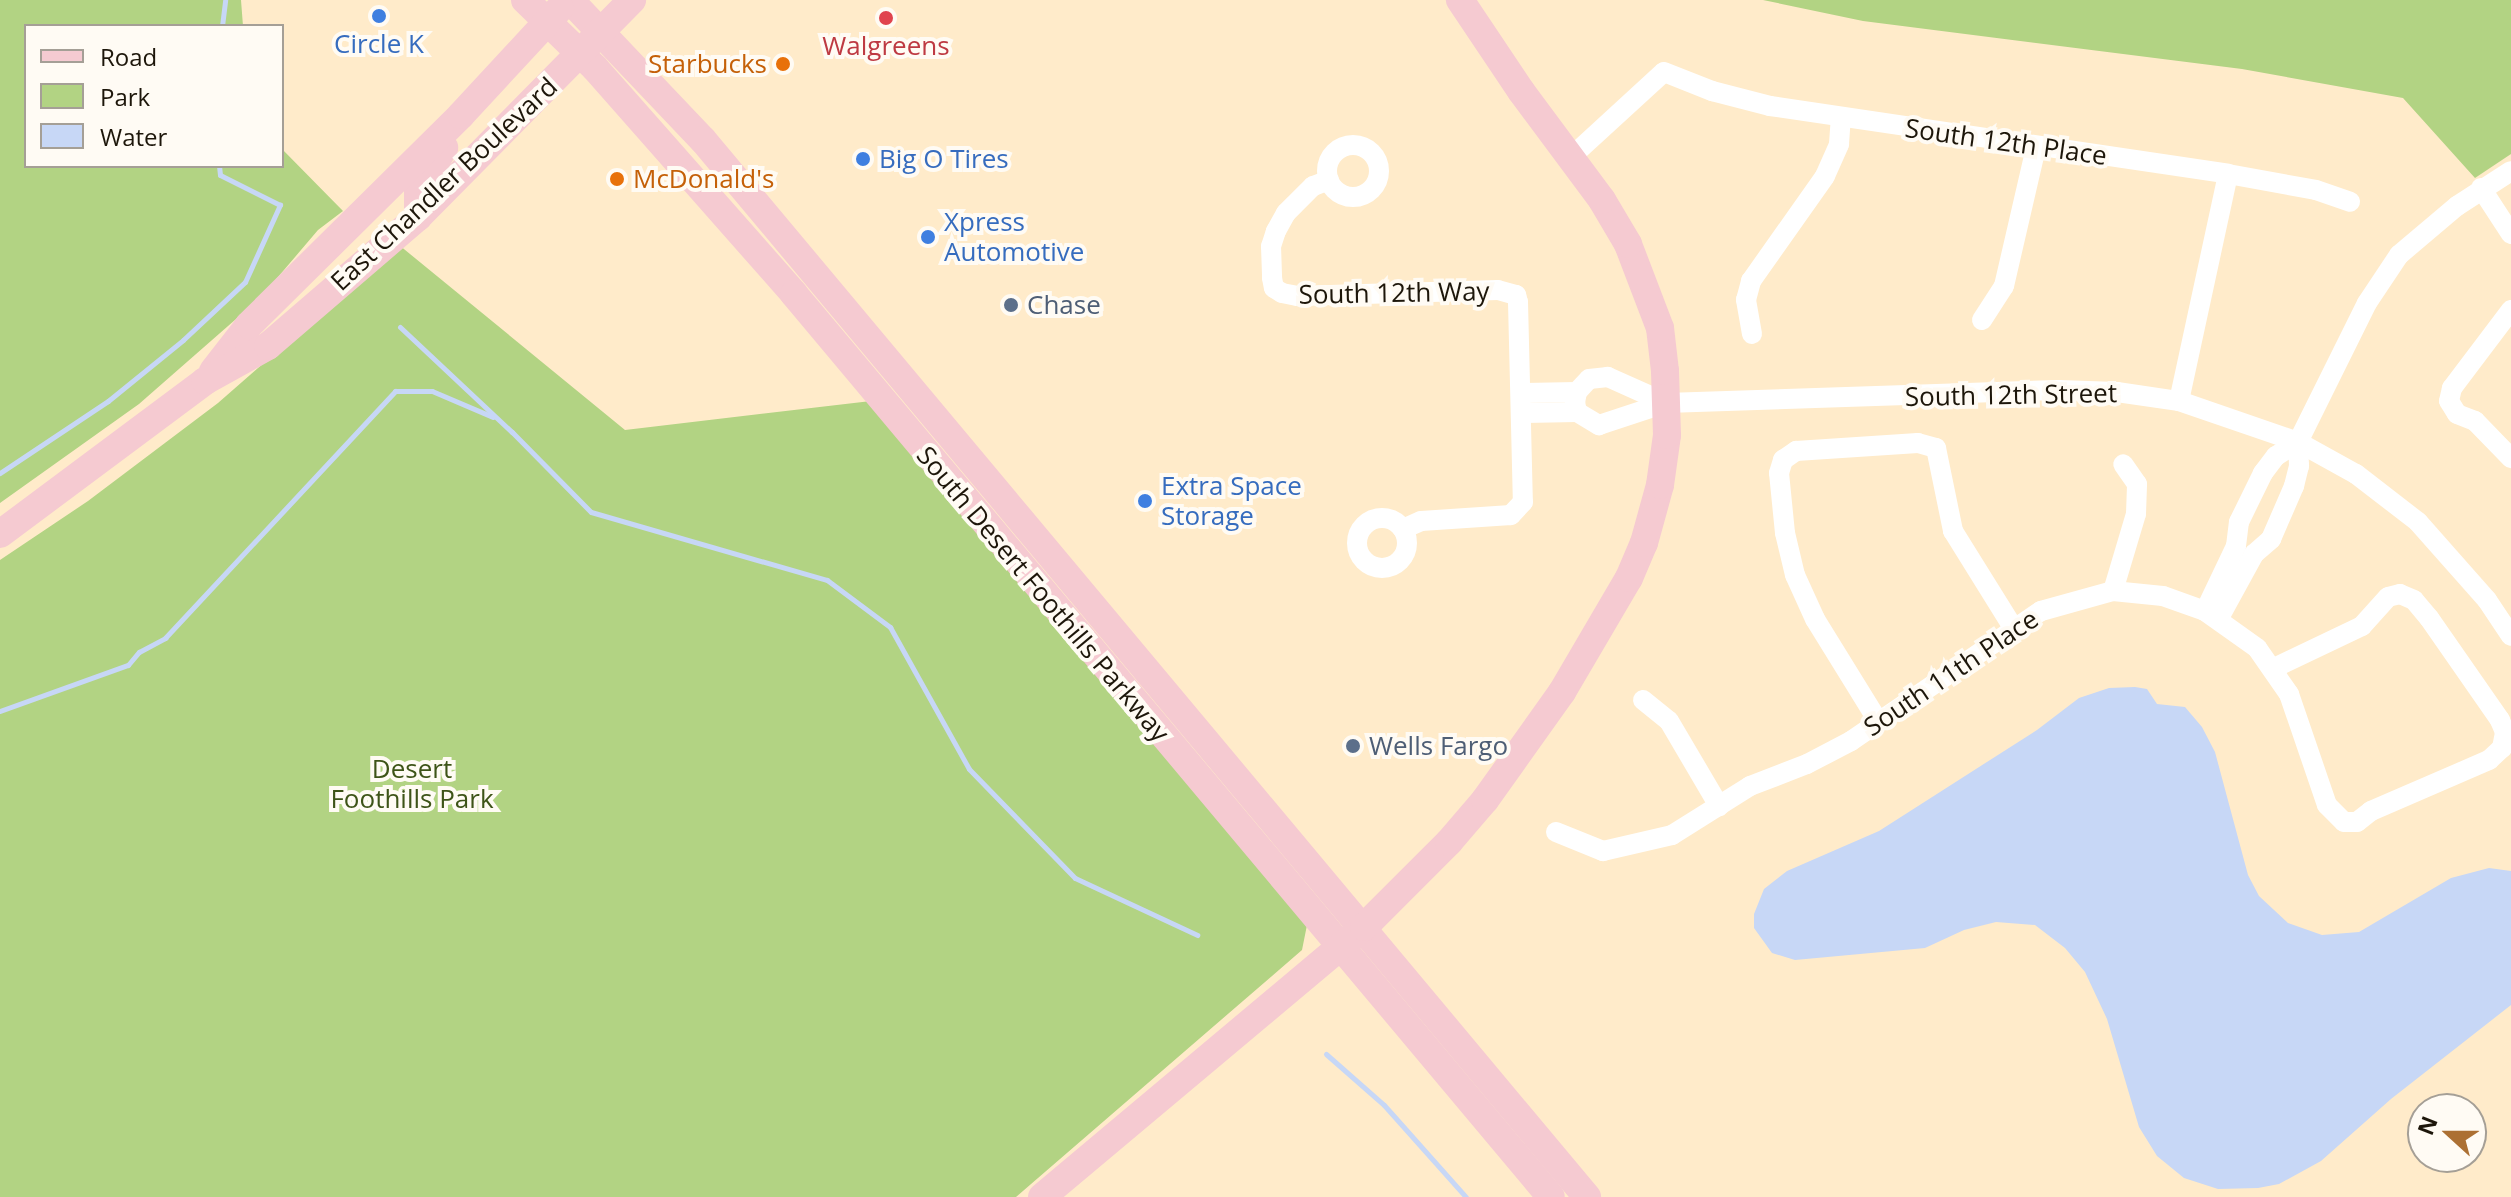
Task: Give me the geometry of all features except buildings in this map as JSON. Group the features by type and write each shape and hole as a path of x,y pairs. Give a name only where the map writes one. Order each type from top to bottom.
{"street":[{"name":"South Desert Foothills Parkway","path":"525,0 581,54 681,161 1551,1197"},
{"name":"South Desert Foothills Parkway","path":"569,0 703,140 1587,1197"},
{"name":"East Chandler Boulevard","path":"205,381 249,325 461,115 569,0"},
{"name":"East Chandler Boulevard","path":"0,534 205,381 268,346 418,217 632,0"},
{"path":"1042,1197 1364,927 1449,842 1485,800 1562,692 1629,578 1660,485 1667,435 1660,328 1628,244 1602,200 1460,0"},
{"name":"South 12th Place","path":"1570,158 1664,72 1712,91 1770,106 2228,174 2316,190 2350,202"},
{"path":"418,217 418,189 440,157 461,115"},
{"path":"1752,334 1746,300 1751,281 1825,176 1839,144 1841,117"},
{"path":"1982,320 2004,286 2036,147"},
{"path":"2179,401 2228,174"},
{"path":"2212,615 2254,554 2271,539 2299,466 2298,442 2367,303 2399,255 2481,188 2508,178"},
{"name":"South 12th Way","path":"1329,180 1313,186 1286,213 1276,231 1270,263 1274,288 1289,296 1498,290 1516,295 1522,403"},
{"path":"2481,188 2511,234"},
{"path":"2511,310 2452,388 2449,401 2457,414 2475,421 2511,458"},
{"name":"South 12th Street","path":"1577,402 1589,379 1608,377 1666,403"},
{"name":"South 12th Street","path":"1577,402 1590,422 1609,425 1666,403 2059,390 2117,392 2179,401 2298,442 2356,474 2418,522 2487,600 2511,636"},
{"name":"South 12th Street","path":"1522,403 1577,402"},
{"path":"1403,529 1421,521 1490,519 1519,510 1524,491 1522,403"},
{"path":"2212,615 2236,546 2239,522 2276,456 2298,442"},
{"path":"1878,721 1815,619 1795,575 1779,493 1779,473 1783,460 1796,451 1918,443 1936,448 1953,531 2014,629"},
{"path":"2113,591 2136,514 2137,484 2123,464"},
{"path":"2250,500 2281,515"},
{"name":"South 11th Place","path":"1556,832 1603,851 1672,835 1750,786 1829,753 2041,611 2113,591 2163,596 2212,615 2257,648 2274,668 2289,694 2327,805 2334,816 2344,822 2357,822 2371,811 2489,760 2502,748 2505,732 2500,720 2429,618 2414,600 2400,594 2388,597 2362,626 2274,668"},
{"path":"1643,700 1669,721 1719,806"}],"green space":[{"path":"0,0 241,0 243,24 24,24 24,168 284,168 284,151 343,211 318,230 261,297 139,404 0,503"},
{"path":"1763,0 2511,0 2511,154 2475,178 2403,98 2242,69 1863,21"},
{"name":"Desert Foothills Park","path":"399,245 625,430 871,401 1307,925 1302,950 1016,1197 0,1197 0,560 88,501 218,403"}],"water":[{"path":"2109,688 2147,689 2157,704 2185,707 2202,727 2215,752 2248,875 2259,896 2288,923 2322,935 2359,932 2451,878 2489,868 2511,871 2511,1005 2391,1099 2321,1161 2279,1184 2218,1189 2184,1178 2157,1156 2139,1127 2107,1019 2085,972 2065,948 2035,925 1996,922 1964,930 1925,948 1795,960 1772,953 1754,928 1754,914 1764,889 1787,871 1879,831 2037,730 2079,698"}],"waterway":[{"path":"222,24 225,0"},
{"path":"0,473 108,401 183,340 245,282 280,205 220,175 219,168"},
{"path":"400,327 512,432 591,512 827,580 890,627 969,769 1075,878 1197,935"},
{"path":"0,711 128,665 139,652 165,638 395,391 432,391 493,417"},
{"path":"1326,1054 1384,1105 1466,1197"}],"place":[{"name":"Circle K","path":"379,16"},
{"name":"Walgreens","path":"886,18"},
{"name":"Starbucks","path":"783,64"},
{"name":"Big O Tires","path":"863,159"},
{"name":"McDonald's","path":"617,179"},
{"name":"Xpress Automotive","path":"928,237"},
{"name":"Chase","path":"1011,305"},
{"name":"Extra Space Storage","path":"1145,501"},
{"name":"Wells Fargo","path":"1353,746"}]}
